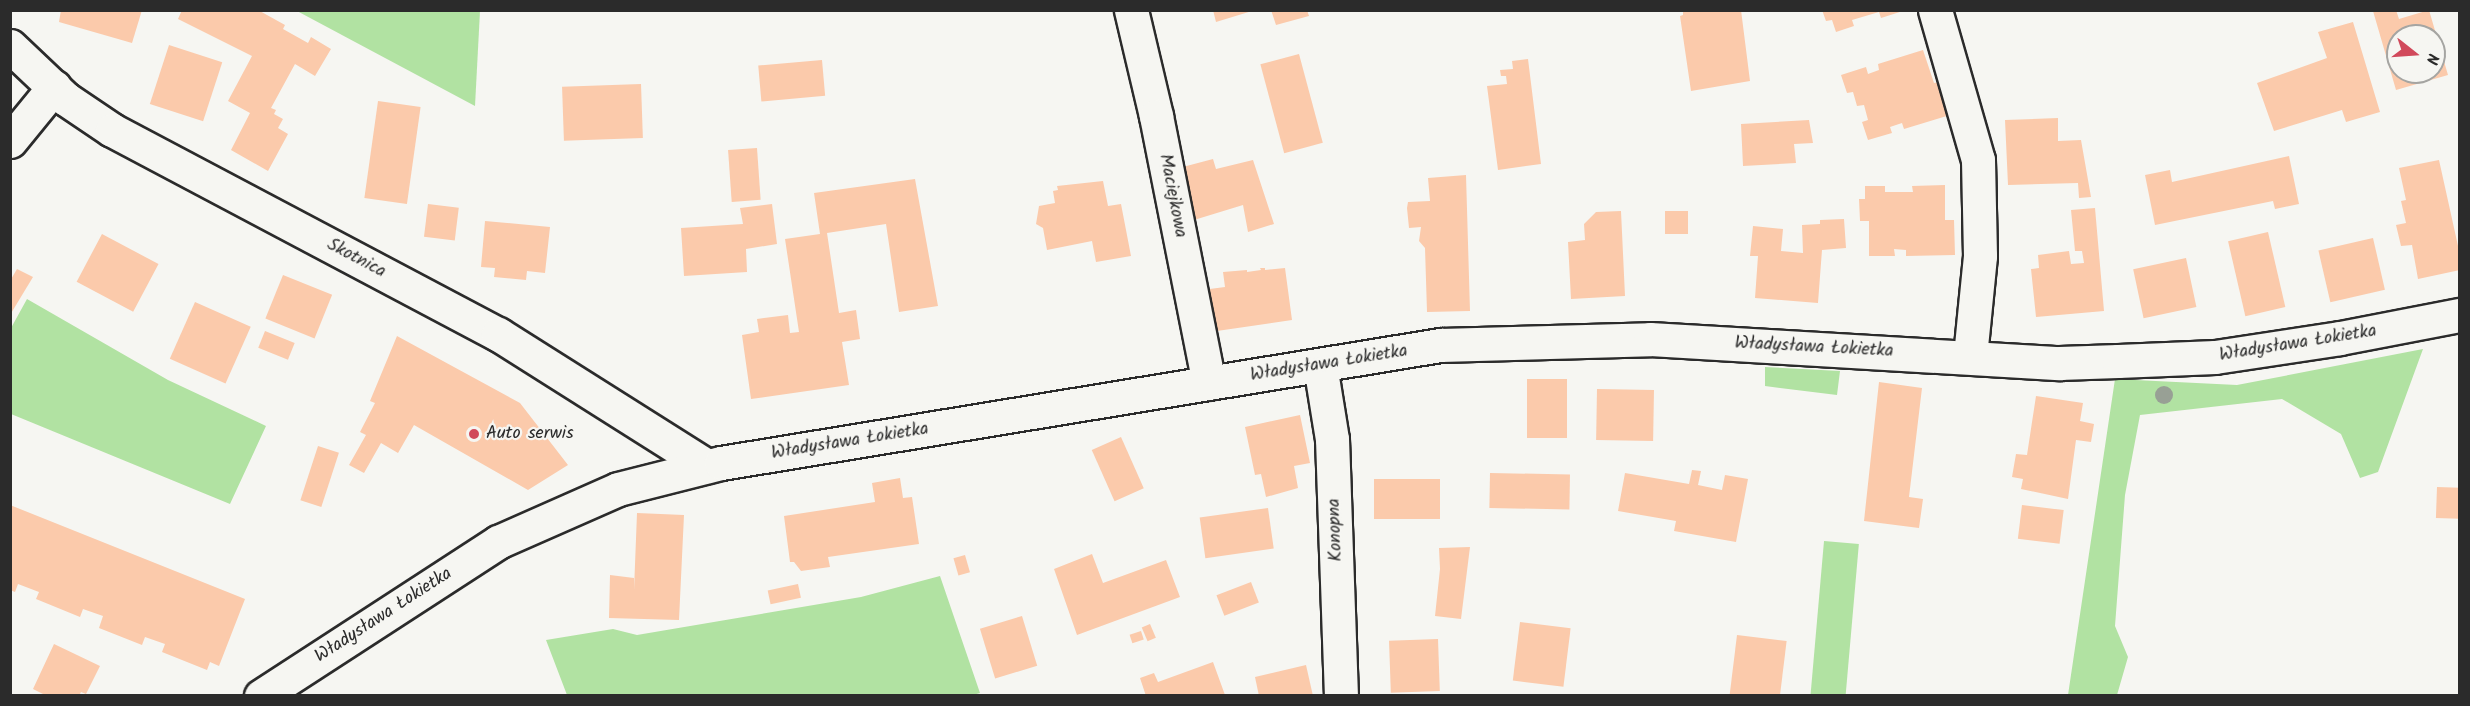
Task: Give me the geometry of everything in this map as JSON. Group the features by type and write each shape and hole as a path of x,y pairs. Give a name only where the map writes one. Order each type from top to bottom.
{"street":[{"name":"Maciejkowa","path":"1131,10 1156,116 1209,383"},
{"path":"1935,10 1978,160 1980,256 1970,356"},
{"name":"Skotnica","path":"10,46 66,99 112,130 498,334 707,466"},
{"path":"10,141 54,87"},
{"name":"Władysława Łokietka","path":"261,696 498,542 618,489 707,466 1440,345 1650,339 2059,363 2215,357 2340,338 2460,315"},
{"name":"Konopna","path":"1320,365 1332,439 1341,696"}],"green space":[{"path":"297,11 480,11 475,106"},
{"path":"27,299 168,380 266,426 230,504 11,414 11,328"},
{"path":"2423,349 2378,472 2360,478 2341,434 2282,399 2140,415 2125,495 2115,626 2128,657 2117,695 2068,695 2115,379 2237,385"},
{"path":"1765,367 1840,371 1837,395 1765,386"},
{"path":"1824,541 1859,544 1846,696 1810,695"},
{"path":"940,576 980,693 973,695 567,695 546,640 613,629 637,635 861,597"}],"building":[{"path":"61,10 142,10 132,43 59,22"},
{"path":"182,10 258,10 285,25 283,29 308,43 311,37 331,49 315,76 295,64 271,108 276,110 274,114 283,119 278,128 288,134 268,171 231,150 250,113 228,101 252,56 178,19"},
{"path":"1213,10 1252,10 1252,11 1216,22"},
{"path":"1271,10 1307,10 1309,16 1276,25"},
{"path":"1683,10 1741,10 1750,81 1691,91 1680,16 1683,15"},
{"path":"1822,10 1903,11 1881,18 1879,12 1852,20 1854,26 1836,32 1832,20 1826,21"},
{"path":"2396,10 2399,19 2429,10 2433,24 2386,24 2386,56 2373,11"},
{"path":"2353,22 2380,112 2346,122 2342,110 2274,131 2257,83 2327,58 2318,32"},
{"path":"169,45 222,62 203,121 150,104"},
{"path":"1923,50 1934,83 1940,82 1950,115 1904,129 1902,123 1890,127 1892,133 1868,140 1862,122 1868,120 1864,105 1857,106 1853,92 1847,93 1841,75 1866,67 1868,74 1879,70 1878,64"},
{"path":"1299,54 1323,143 1284,153 1260,64"},
{"path":"1528,59 1541,164 1498,170 1487,86 1507,84 1506,76 1501,76 1500,70 1513,69 1512,61"},
{"path":"822,60 825,96 761,101 758,66"},
{"path":"641,84 643,138 564,141 562,87"},
{"path":"2394,84 2417,84 2396,90"},
{"path":"378,101 421,107 407,204 364,198"},
{"path":"2058,118 2058,141 2081,140 2091,197 2079,198 2078,183 2008,185 2005,120"},
{"path":"1809,120 1813,143 1794,144 1796,163 1743,166 1741,124"},
{"path":"757,148 761,200 732,202 728,150"},
{"path":"2289,156 2299,204 2275,209 2273,201 2155,225 2145,175 2170,170 2172,182"},
{"path":"1213,159 1216,169 1253,160 1274,224 1248,232 1243,205 1194,220 1179,168"},
{"path":"2439,160 2460,255 2460,270 2418,279 2412,245 2401,246 2396,225 2406,223 2401,201 2406,200 2399,168"},
{"path":"1466,175 1470,311 1427,312 1425,248 1419,241 1421,227 1409,228 1408,202 1430,201 1428,178"},
{"path":"915,179 938,306 899,312 886,224 827,233 839,313 856,310 860,339 842,342 849,385 751,399 742,335 759,332 757,319 788,315 790,333 799,332 785,239 820,234 814,193"},
{"path":"1103,181 1108,206 1121,204 1131,256 1096,262 1092,241 1047,250 1043,228 1036,224 1039,206 1055,203 1053,191 1058,190 1057,186"},
{"path":"1945,185 1945,220 1954,220 1955,255 1906,256 1906,250 1894,249 1895,256 1869,256 1869,221 1860,221 1859,199 1865,199 1865,186 1885,186 1885,192 1913,192 1912,186"},
{"path":"428,204 459,208 455,241 424,237"},
{"path":"772,204 777,244 746,249 747,272 684,276 681,228 743,224 740,208"},
{"path":"2095,208 2104,311 2036,317 2031,269 2039,268 2038,255 2069,251 2071,264 2084,263 2082,251 2075,251 2071,210"},
{"path":"1621,211 1625,296 1571,299 1568,242 1585,240 1584,224 1596,212"},
{"path":"1665,211 1688,211 1688,234 1665,234"},
{"path":"1844,219 1846,248 1822,250 1818,303 1755,298 1758,256 1750,256 1753,226 1783,229 1781,251 1803,253 1802,225 1820,224 1820,220"},
{"path":"485,221 550,227 545,273 527,271 526,280 494,277 495,268 481,267"},
{"path":"2268,232 2285,307 2245,316 2228,241"},
{"path":"102,234 159,264 133,312 77,282"},
{"path":"2373,238 2385,290 2330,302 2318,251"},
{"path":"2186,258 2196,307 2144,318 2133,269"},
{"path":"1260,268 1265,268 1265,270 1285,268 1292,320 1210,332 1202,290 1225,287 1223,272 1247,270 1247,272 1261,270"},
{"path":"17,269 33,277 10,315 10,281"},
{"path":"283,275 332,295 315,338 265,319"},
{"path":"195,302 251,327 226,383 170,359"},
{"path":"265,331 295,343 288,360 258,348"},
{"path":"397,336 520,403 568,465 528,490 414,425 398,453 381,443 364,473 349,465 366,435 360,432 375,403 370,401"},
{"path":"1527,379 1567,379 1567,438 1527,438"},
{"path":"1879,382 1922,388 1909,497 1923,499 1919,528 1864,521"},
{"path":"1597,389 1654,390 1653,441 1596,440"},
{"path":"2036,396 2083,403 2080,421 2094,424 2091,442 2076,440 2068,499 2021,489 2023,479 2012,477 2016,454 2027,455"},
{"path":"1300,415 1310,463 1294,466 1298,488 1266,497 1261,474 1255,475 1245,427"},
{"path":"1121,437 1144,488 1115,501 1092,450"},
{"path":"318,446 339,453 321,507 300,500"},
{"path":"1692,470 1701,471 1698,485 1722,490 1725,475 1748,479 1736,542 1674,531 1676,521 1618,511 1625,473 1689,484"},
{"path":"1490,473 1570,474 1569,509 1489,508"},
{"path":"900,478 903,498 912,497 919,544 828,557 830,567 801,571 794,562 790,562 784,516 875,502 872,483"},
{"path":"1374,479 1440,479 1440,519 1374,519"},
{"path":"2437,487 2460,488 2459,519 2436,518"},
{"path":"10,505 245,599 219,666 210,662 207,670 162,652 165,644 145,637 142,645 99,628 103,616 83,609 80,617 36,599 39,592 18,584 15,592 10,590"},
{"path":"2022,505 2064,510 2060,544 2018,539"},
{"path":"1268,508 1274,549 1205,558 1200,518"},
{"path":"637,513 684,515 679,620 609,618 610,575 634,578 634,590"},
{"path":"1470,547 1461,619 1435,616 1440,569 1439,548"},
{"path":"1092,554 1103,583 1166,560 1180,597 1077,635 1054,569"},
{"path":"965,555 970,572 958,576 953,558"},
{"path":"1251,582 1259,603 1224,616 1216,595"},
{"path":"798,584 801,598 771,604 768,590"},
{"path":"1022,616 1037,666 995,679 980,629"},
{"path":"1520,622 1571,628 1563,687 1513,681"},
{"path":"1150,624 1156,638 1148,641 1142,628"},
{"path":"1141,631 1144,640 1132,643 1130,635"},
{"path":"1737,635 1787,641 1780,696 1730,695"},
{"path":"1438,639 1440,691 1391,693 1389,641"},
{"path":"54,644 100,666 86,694 81,692 79,696 47,696 33,689"},
{"path":"1213,662 1225,695 1146,696 1140,678 1154,673 1158,682"},
{"path":"1306,665 1313,696 1259,696 1255,677"}],"place":[{"name":"Auto serwis","path":"474,434"}]}
